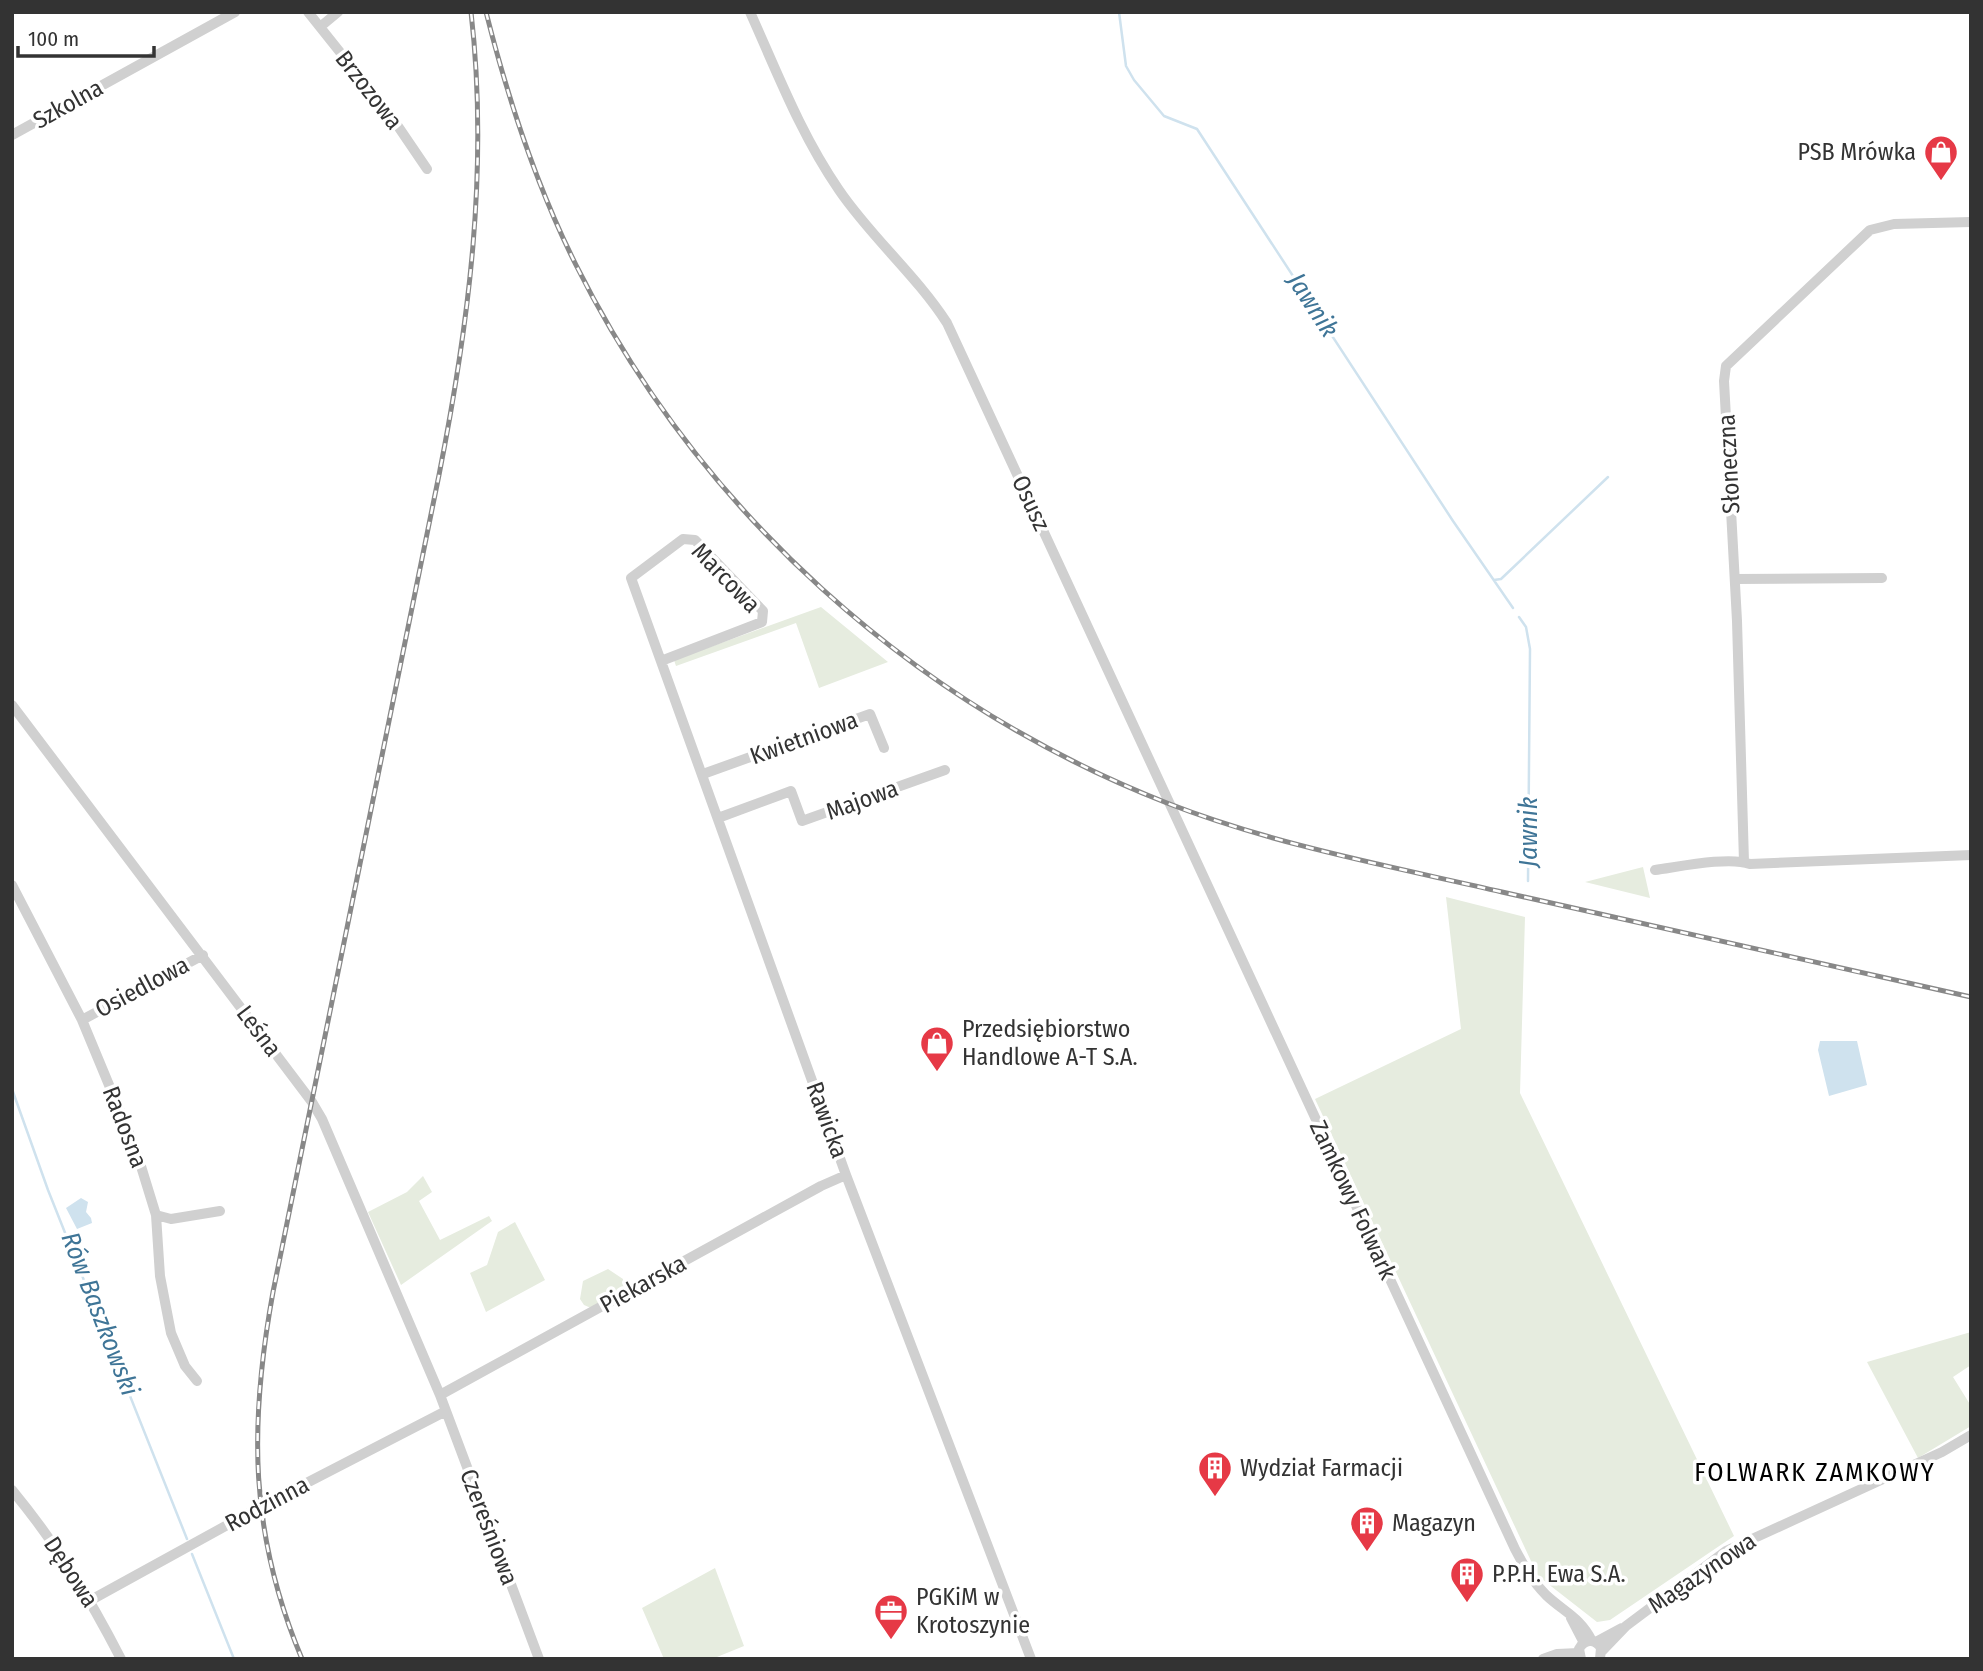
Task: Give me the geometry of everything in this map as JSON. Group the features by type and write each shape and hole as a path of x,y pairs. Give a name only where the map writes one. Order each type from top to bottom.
{"street":[{"name":"Szkolna","path":"12,135 235,12"},
{"name":"Brzozowa","path":"308,12 391,116 427,169"},
{"path":"320,27 338,12"},
{"name":"Osusz","path":"750,12 811,145 846,200 927,294 947,323 1157,775"},
{"name":"Słoneczna","path":"1744,862 1735,579 1724,380 1726,366 1870,230 1894,224 1971,222"},
{"name":"Marcowa","path":"631,578 683,539 695,540 763,611 762,622 661,661"},
{"name":"Rawicka","path":"631,578 846,1175 1031,1659"},
{"path":"1735,579 1882,578"},
{"name":"Leśna","path":"12,705 312,1102 322,1119 440,1395"},
{"name":"Kwietniowa","path":"703,774 870,714 884,748"},
{"name":"Majowa","path":"718,818 791,791 802,821 945,770"},
{"name":"Zamkowy Folwark","path":"1157,775 1515,1549 1531,1579 1546,1595 1584,1624 1595,1647"},
{"path":"1655,870 1712,863 1750,864 1971,855"},
{"name":"Radosna","path":"12,885 82,1020 136,1150 156,1215 160,1276 168,1323 185,1366 197,1381"},
{"name":"Osiedlowa","path":"82,1020 203,955"},
{"name":"Piekarska","path":"440,1395 846,1175"},
{"path":"156,1215 171,1219 220,1212"},
{"name":"Czereśniowa","path":"440,1395 539,1659"},
{"name":"Rodzinna","path":"90,1600 260,1507 446,1411"},
{"name":"Magazynowa","path":"1580,1656 1736,1546 1941,1452 1971,1435"},
{"name":"Dębowa","path":"12,1490 59,1550 90,1600 121,1659"},
{"path":"1543,1659 1557,1654 1580,1656"}],"shaded area":[{"path":"821,607 888,662 819,688 796,623 676,666 674,660"},
{"path":"1643,867 1650,898 1585,882"},
{"path":"1446,897 1525,917 1520,1093 1734,1536 1610,1620 1597,1622 1538,1576 1315,1099 1461,1029"},
{"path":"423,1176 432,1192 419,1201 440,1240 489,1216 492,1221 401,1285 368,1212 407,1192"},
{"path":"515,1222 545,1280 486,1312 470,1273 487,1265 498,1232"},
{"path":"608,1269 623,1279 624,1290 591,1308 584,1305 580,1299 583,1281"},
{"path":"1971,1332 1971,1365 1953,1377 1971,1406 1971,1426 1918,1458 1867,1362"},
{"path":"715,1568 744,1646 712,1659 664,1659 642,1608"}],"water":[{"path":"1820,1041 1857,1041 1867,1085 1829,1096 1818,1050"},
{"path":"81,1198 88,1202 86,1212 92,1223 77,1229 66,1208"}],"waterway":[{"name":"Jawnik","path":"1119,12 1126,66 1134,80 1164,116 1197,129 1453,521 1513,608"},
{"path":"1494,580 1501,579 1608,477"},
{"name":"Jawnik","path":"1519,617 1526,627 1530,649 1528,881"},
{"name":"Rów Baszkowski","path":"12,1089 48,1190 187,1539"},
{"name":"Rów Baszkowski","path":"192,1554 234,1659"}],"railway":[{"path":"302,1659 272,1567 263,1522 259,1478 260,1387 273,1292 439,475 459,360 477,187 476,70 471,12"},
{"path":"486,12 524,141 562,235 626,355 684,439 750,517 822,589 900,654 984,711 1073,761 1167,803 1249,831 1375,863 1971,997"}],"place":[{"name":"PSB Mrówka","path":"1941,182"},
{"name":"Przedsiębiorstwo Handlowe A-T S.A.","path":"937,1073"},
{"name":"Wydział Farmacji","path":"1215,1498"},
{"name":"Magazyn","path":"1367,1553"},
{"name":"P.P.H. Ewa S.A.","path":"1467,1604"},
{"name":"PGKiM w Krotoszynie","path":"891,1641"}],"district":[{"name":"FOLWARK ZAMKOWY","path":"1815,1472"}]}
